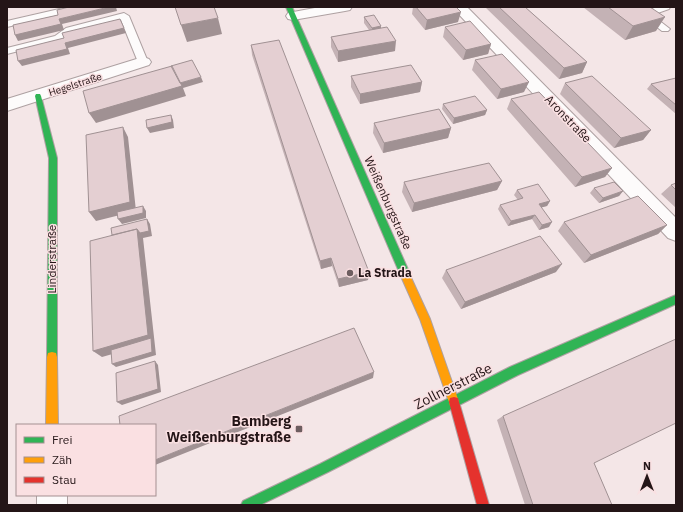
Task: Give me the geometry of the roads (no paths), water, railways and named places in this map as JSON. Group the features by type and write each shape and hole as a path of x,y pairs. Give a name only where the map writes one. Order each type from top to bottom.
{"street":[{"path":"291,12 345,7"},
{"name":"Aronstraße","path":"459,7 676,232"},
{"name":"Weißenburgstraße","path":"291,12 425,319 454,401 483,505"},
{"name":"Hegelstraße","path":"7,105 143,62"},
{"name":"Linderstraße","path":"38,96 53,158 52,424"},
{"name":"Zollnerstraße","path":"247,505 324,468 532,362 676,299"}],"lane":[{"path":"7,24 62,9 80,7"},
{"path":"635,7 665,29"},
{"path":"644,14 666,7"},
{"path":"7,51 58,38 69,30 124,16 143,62"}],"place":[{"name":"La Strada","path":"350,273"},
{"name":"Bamberg Weißenburgstraße","path":"299,429"}]}
